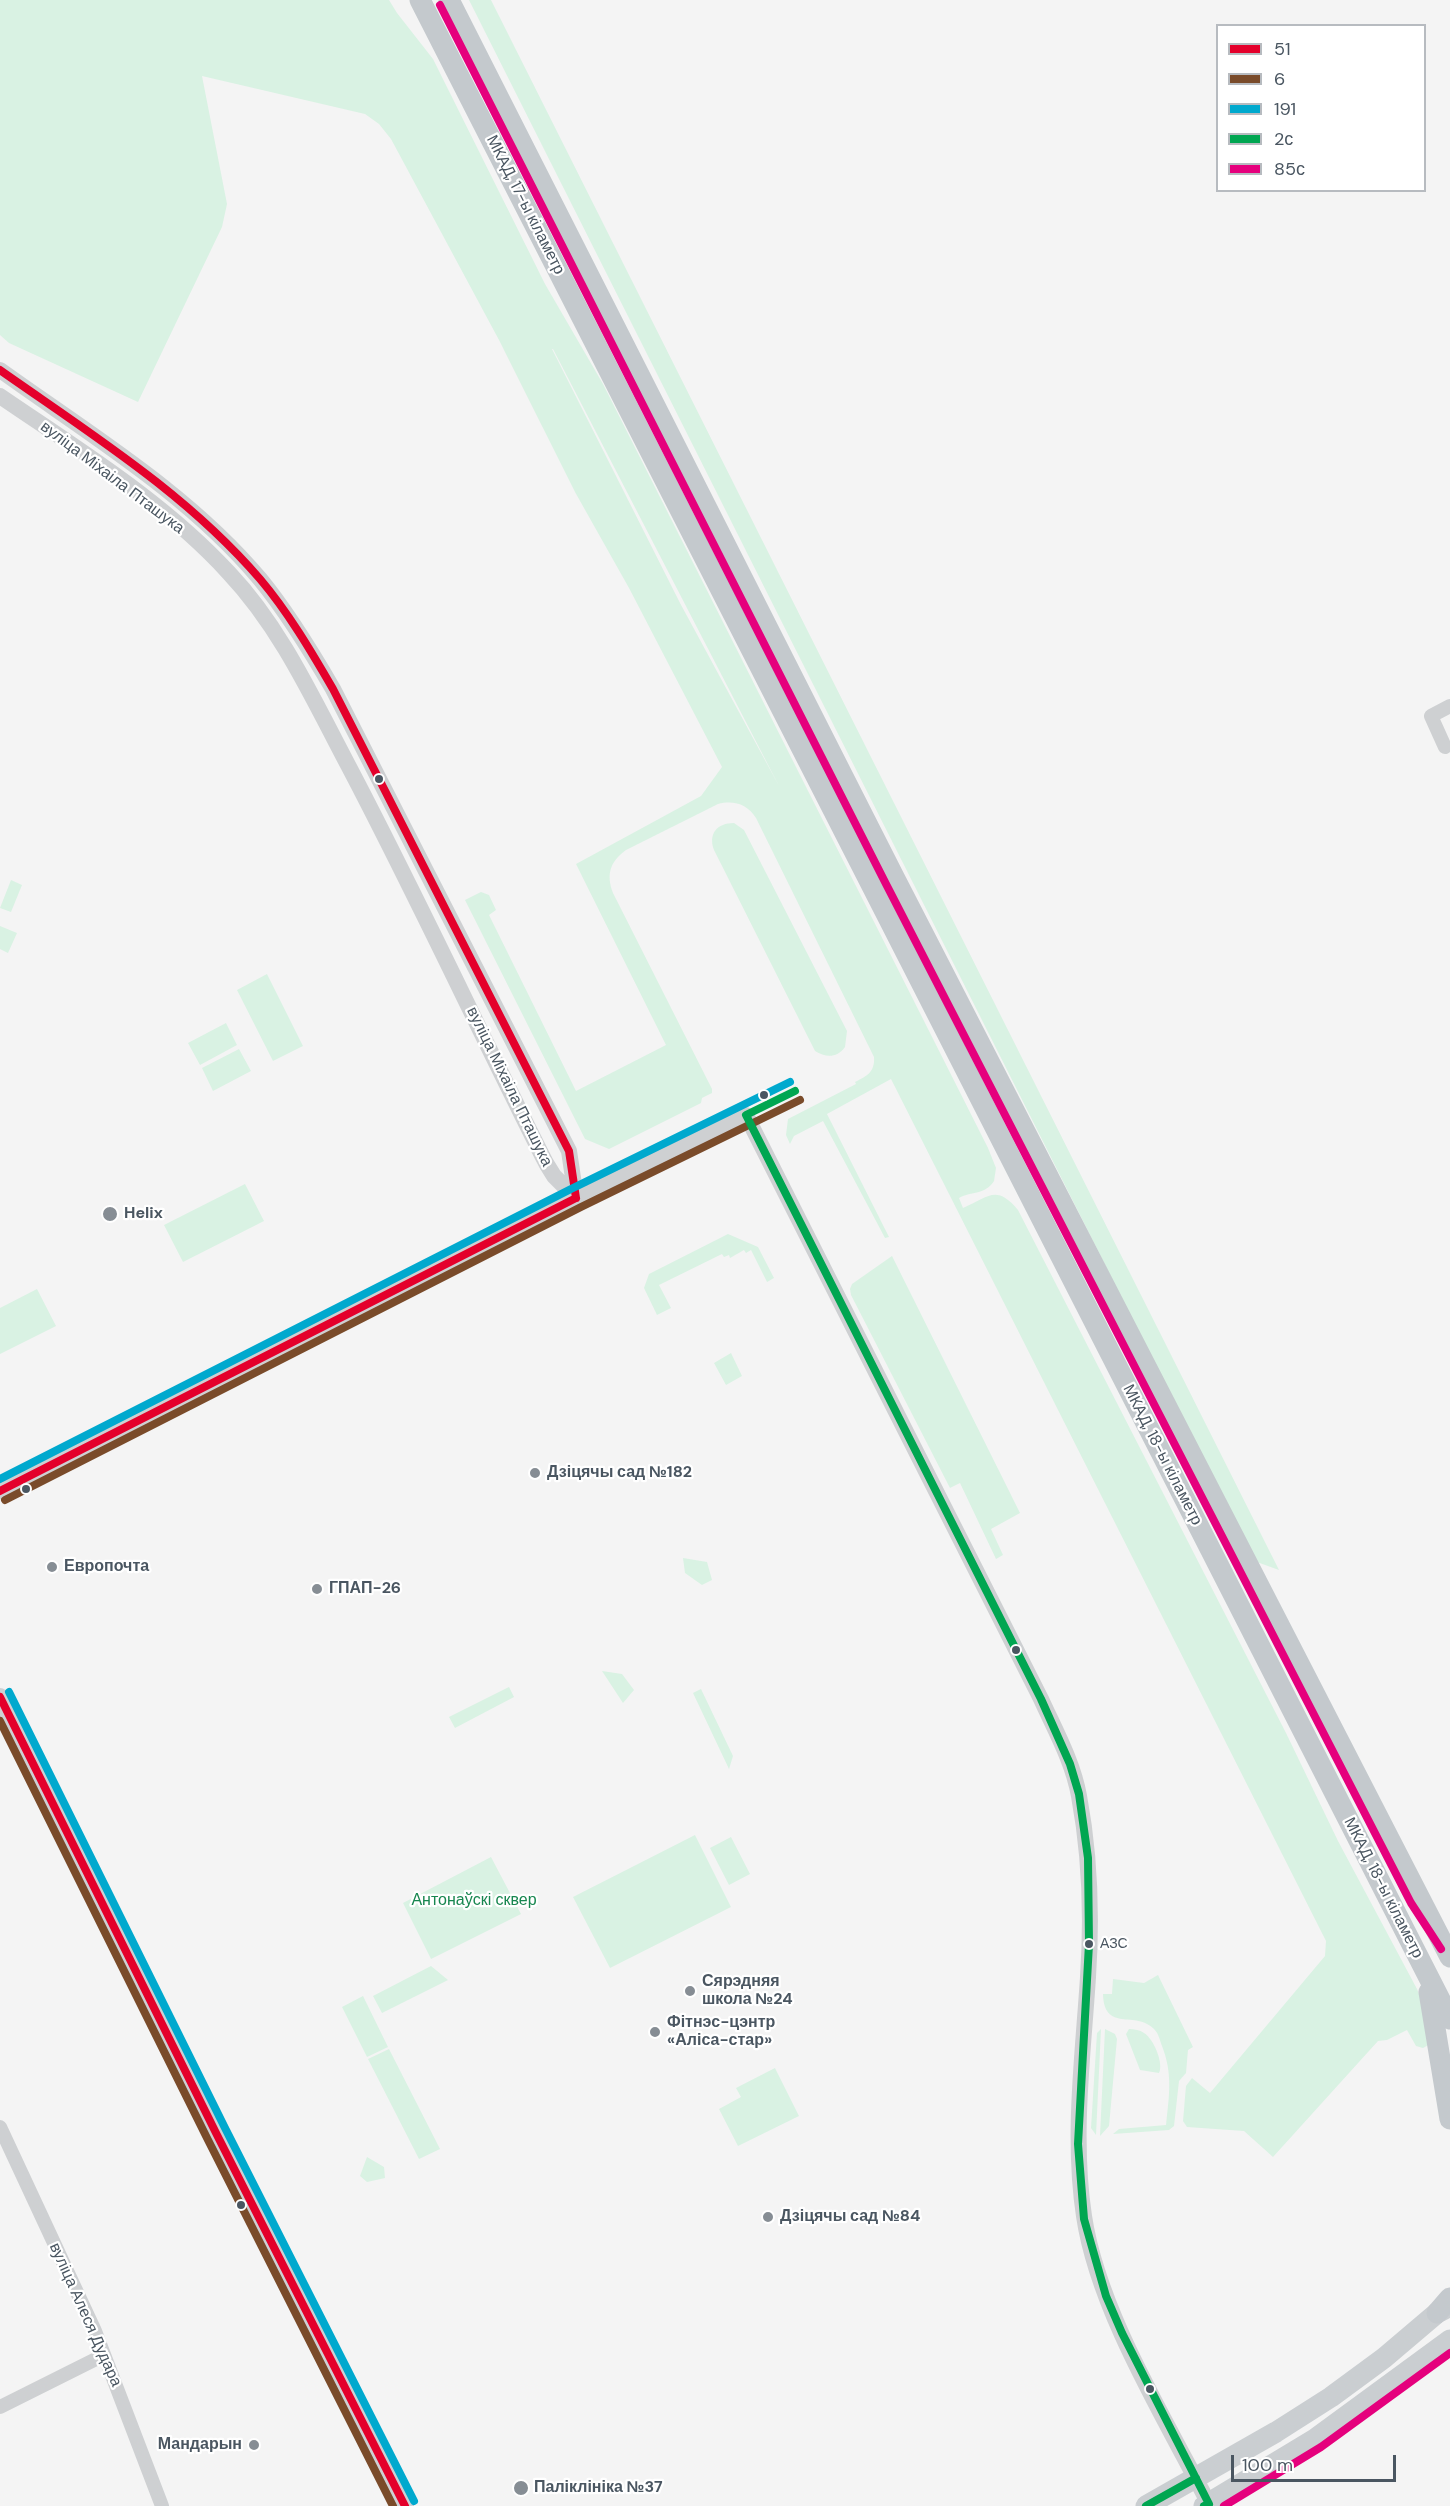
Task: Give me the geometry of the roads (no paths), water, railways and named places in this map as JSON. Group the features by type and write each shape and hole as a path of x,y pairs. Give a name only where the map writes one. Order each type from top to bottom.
{"highway":[{"name":"МКАД, 17-ы кіламетр","path":"420,0 875,891"},
{"name":"МКАД, 17-ы кіламетр","path":"449,0 894,879"},
{"name":"МКАД, 18-ы кіламетр","path":"894,879 1450,1957"},
{"name":"МКАД, 18-ы кіламетр","path":"875,891 1450,2019"},
{"path":"1420,1898 1450,1943"},
{"path":"1425,1968 1450,2119"}],"main road":[{"path":"0,1697 216,2133 405,2506"},
{"path":"1146,2506 1276,2432 1331,2397 1384,2358 1446,2306"},
{"path":"1208,2505 1315,2439 1450,2340"}],"street":[{"name":"вуліца Міхаіла Пташука","path":"0,370 171,494 260,578 292,622 333,689 569,1151 576,1198"},
{"name":"вуліца Міхаіла Пташука","path":"0,396 109,471 188,534 229,572 275,632 310,691 360,787 546,1163 554,1176 576,1198"},
{"path":"1444,747 1431,716 1450,706"},
{"path":"0,1491 576,1198 746,1115 1041,1699 1070,1764 1079,1794 1088,1858 1089,1964 1078,2144 1084,2219 1106,2296 1122,2333 1208,2505"},
{"name":"вуліца Алеся Дудара","path":"0,2127 95,2331 162,2506"},
{"path":"0,2407 104,2355"}],"place":[{"name":"Helix","path":"110,1214"},
{"name":"Дзіцячы сад №182","path":"535,1473"},
{"name":"Европочта","path":"52,1567"},
{"name":"ГПАП-26","path":"317,1589"},
{"name":"АЗС","path":"1089,1944"},
{"name":"Сярэдняя школа №24","path":"690,1991"},
{"name":"Фітнэс-цэнтр «Аліса-стар»","path":"655,2032"},
{"name":"Дзіцячы сад №84","path":"768,2217"},
{"name":"Мандарын","path":"254,2445"},
{"name":"Паліклініка №37","path":"521,2488"}],"park label":[{"name":"Антонаўскі сквер","path":"474,1901"}]}
